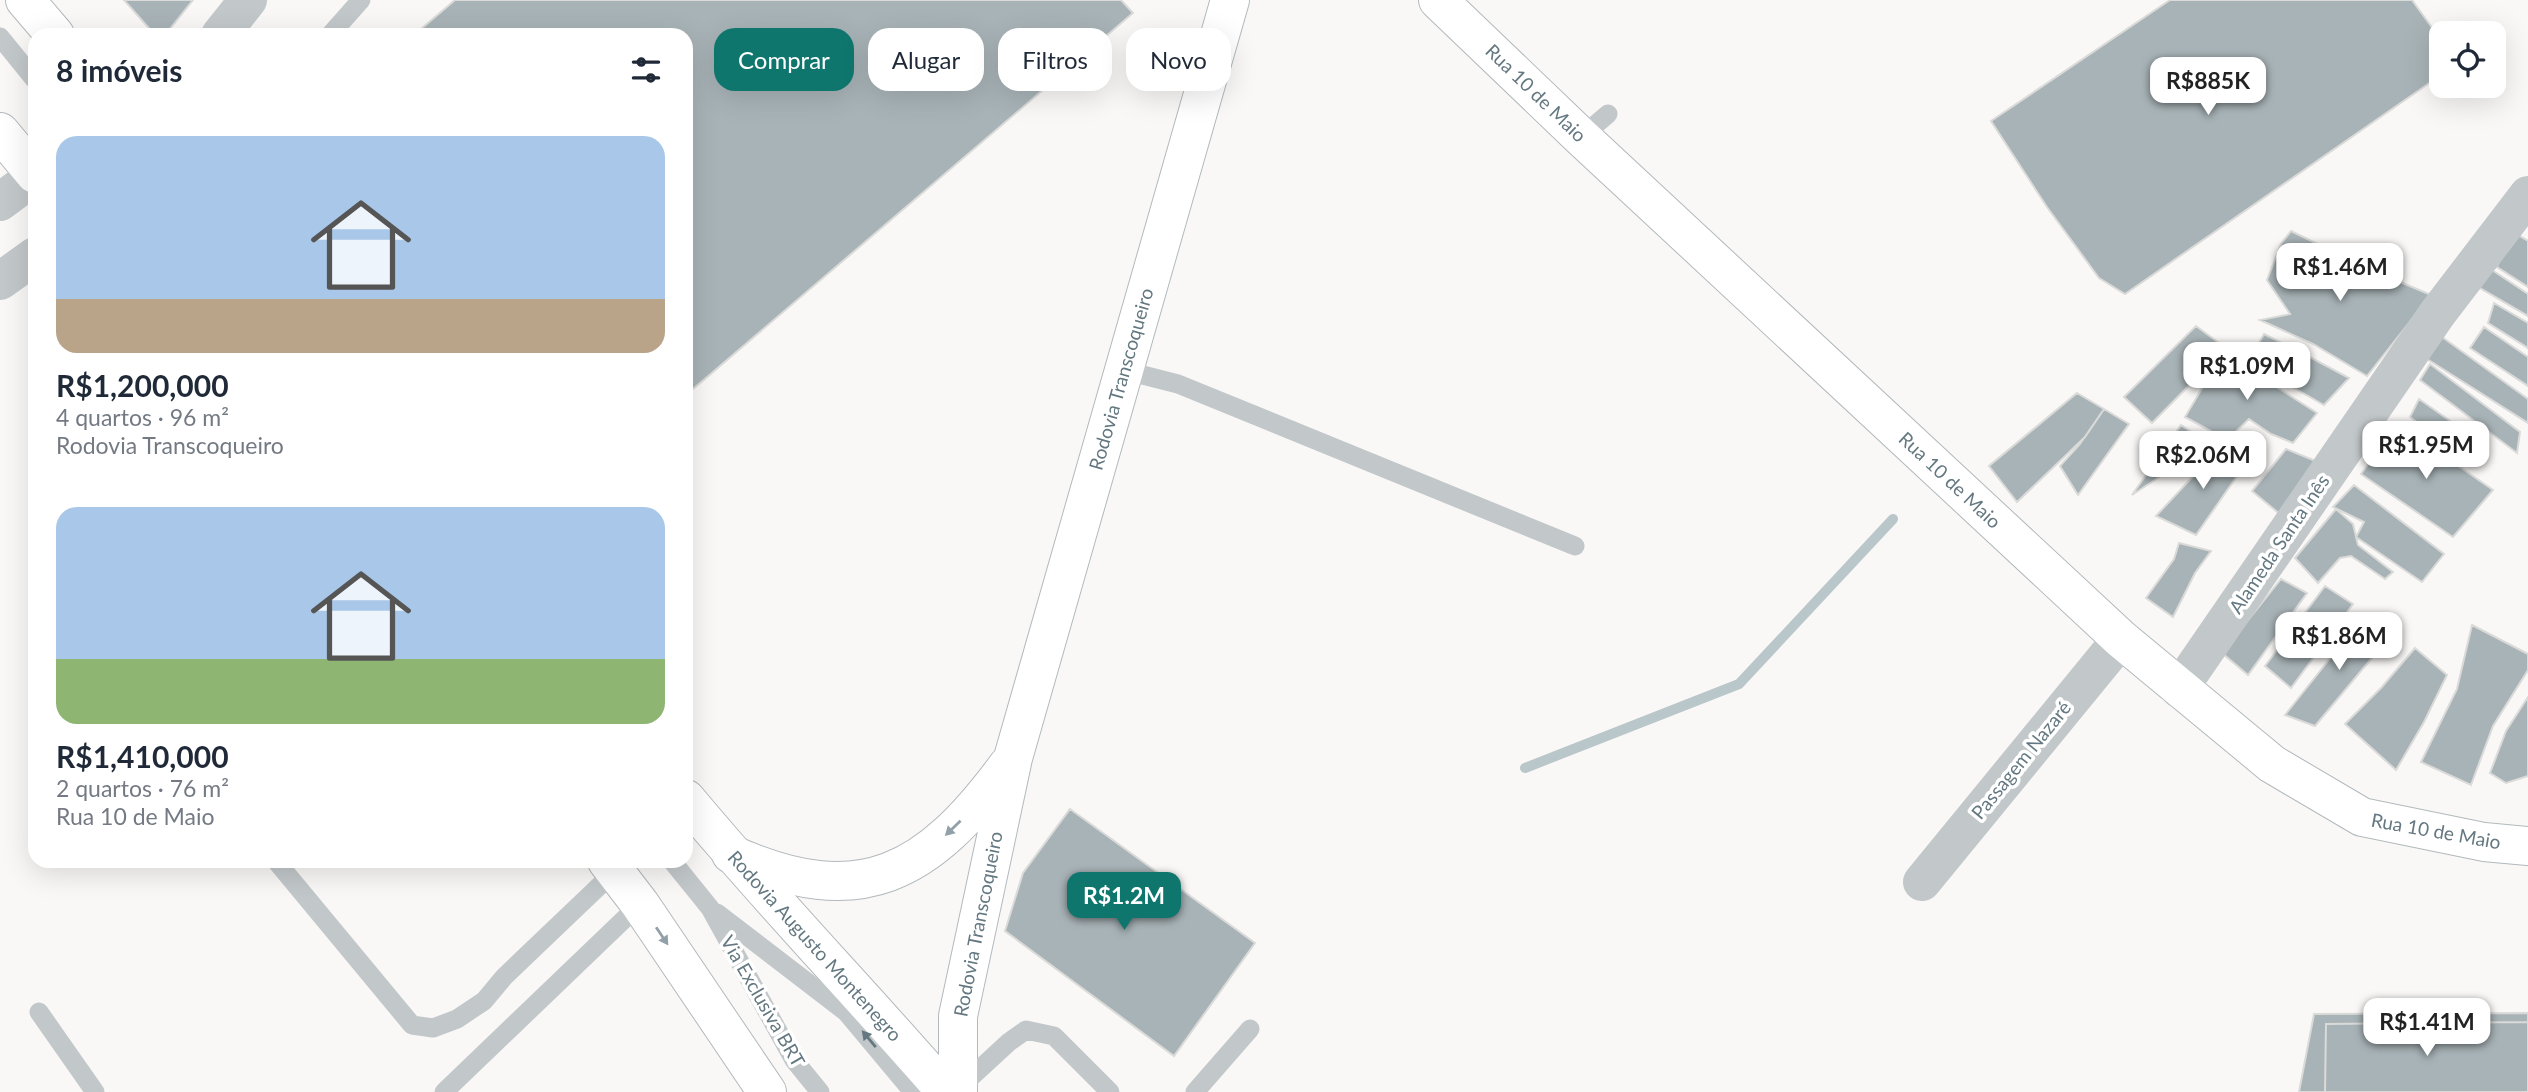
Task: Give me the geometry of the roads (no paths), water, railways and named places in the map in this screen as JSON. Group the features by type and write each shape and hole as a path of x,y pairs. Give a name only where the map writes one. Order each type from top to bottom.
{"main road":[{"path":"25,0 49,28"},
{"name":"Rodovia Transcoqueiro","path":"954,1091 958,1016 1013,758 1230,0"},
{"name":"Rua 10 de Maio","path":"1438,0 1594,125 2121,639 2272,764 2362,817 2484,842 2528,846"},
{"path":"0,132 28,166"},
{"name":"Rodovia Transcoqueiro","path":"732,854 790,875 834,883 867,879 906,866 958,823 989,791 1013,758"},
{"name":"Rodovia Augusto Montenegro","path":"693,807 732,854 882,1018 954,1091"},
{"path":"613,868 640,904 767,1092"}],"street":[{"path":"226,28 248,0"},
{"path":"0,202 28,180"},
{"name":"Alameda Santa Inês","path":"2179,689 2437,314 2528,195"},
{"path":"0,281 28,261"},
{"name":"Passagem Nazaré","path":"1922,881 2121,639"}],"lane":[{"path":"336,28 361,0"},
{"path":"0,37 28,71"},
{"path":"1124,370 1178,384 1575,546"},
{"path":"282,868 412,1026 433,1028 457,1019 484,1001 609,868"},
{"name":"Via Exclusiva BRT","path":"678,868 710,908 794,1060 820,1092"},
{"path":"444,1092 640,904"},
{"name":"Via Exclusiva BRT","path":"710,908 846,1012 913,1092"},
{"path":"39,1012 95,1092"},
{"path":"1195,1092 1250,1029"},
{"path":"954,1091 1026,1030 1054,1036 1110,1092"}],"waterway":[{"path":"1525,768 1739,684 1893,519"}]}
